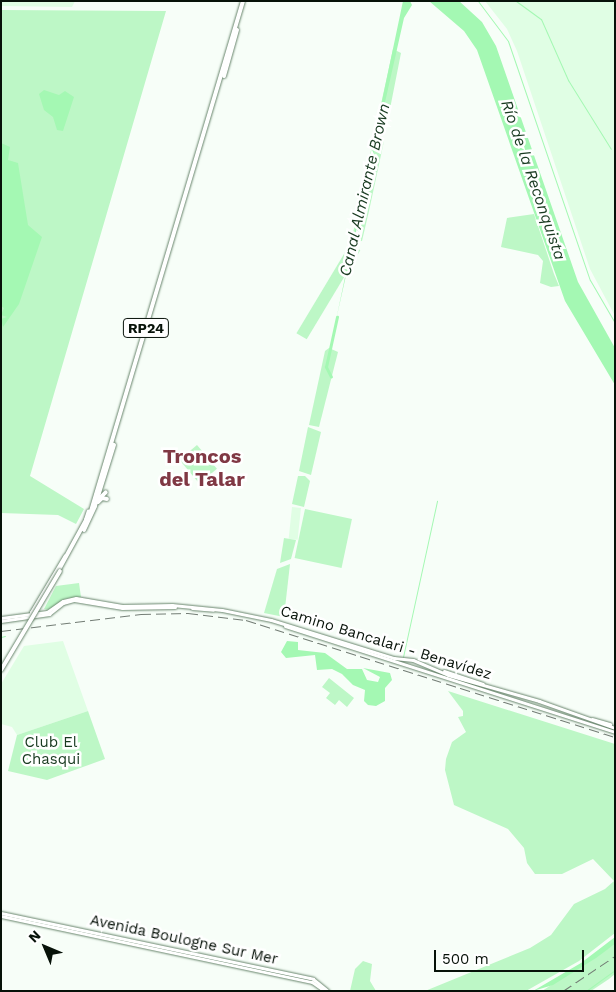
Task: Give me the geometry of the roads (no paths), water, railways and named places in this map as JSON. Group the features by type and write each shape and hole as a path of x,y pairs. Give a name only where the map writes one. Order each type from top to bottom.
{"main road":[{"name":"RP24","path":"1,665 58,572 87,520 244,1"},
{"name":"RP24","path":"1,670 96,506 244,1"},
{"path":"31,618 31,612 88,510 96,492"},
{"path":"96,506 106,492"},
{"path":"100,498 107,499"},
{"name":"Camino Bancalari - Benavídez","path":"1,620 31,612 47,612 63,601 76,598 122,606 200,606 271,620 389,657 418,662 498,690 543,702 583,718 615,727"},
{"name":"Camino Bancalari - Benavídez","path":"1,620 31,618 51,614 63,603 76,600 122,608 210,610 269,622 615,732"},
{"path":"418,662 409,663 423,671"},
{"path":"509,698 533,704 528,698"},
{"path":"543,702 538,703 538,707 563,716"},
{"name":"Avenida Boulogne Sur Mer","path":"1,914 313,979 326,991"}],"water":[{"path":"403,1 410,1 412,5 404,18 336,320"},
{"name":"Río de la Reconquista","path":"429,1 459,1 482,22 496,46 578,282 615,348 615,385 565,301 477,50 464,31"},
{"path":"44,90 59,95 65,91 74,97 63,131 57,130 53,117 44,110 39,94"},
{"path":"1,143 10,147 8,160 18,163 28,225 42,237 19,304 3,327 1,319 7,317 1,315 4,308 1,306"},
{"path":"287,641 298,642 298,650 325,653 347,669 362,669 367,680 378,682 380,677 363,668 390,673 392,680 385,688 385,701 376,706 368,705 364,701 365,690 353,685 342,674 332,669 317,670 315,655 286,658 281,652"},
{"path":"615,937 615,944 596,958 553,985 533,991 581,963"}],"waterway":[{"path":"478,1 508,41 590,280 615,323"},
{"path":"516,1 541,19 568,80 611,149"},
{"name":"Canal Almirante Brown","path":"362,207 366,215"},
{"name":"Canal Almirante Brown","path":"331,377 326,367 337,317"},
{"path":"403,657 437,501"},
{"path":"1,637 5,636"},
{"path":"586,991 615,970"}],"railway":[{"path":"1,631 141,614 188,613 246,620 615,737"},
{"path":"563,991 615,956"}],"district":[{"name":"Troncos del Talar","path":"202,468"}],"park label":[{"name":"Club El Chasqui","path":"51,750"}]}
